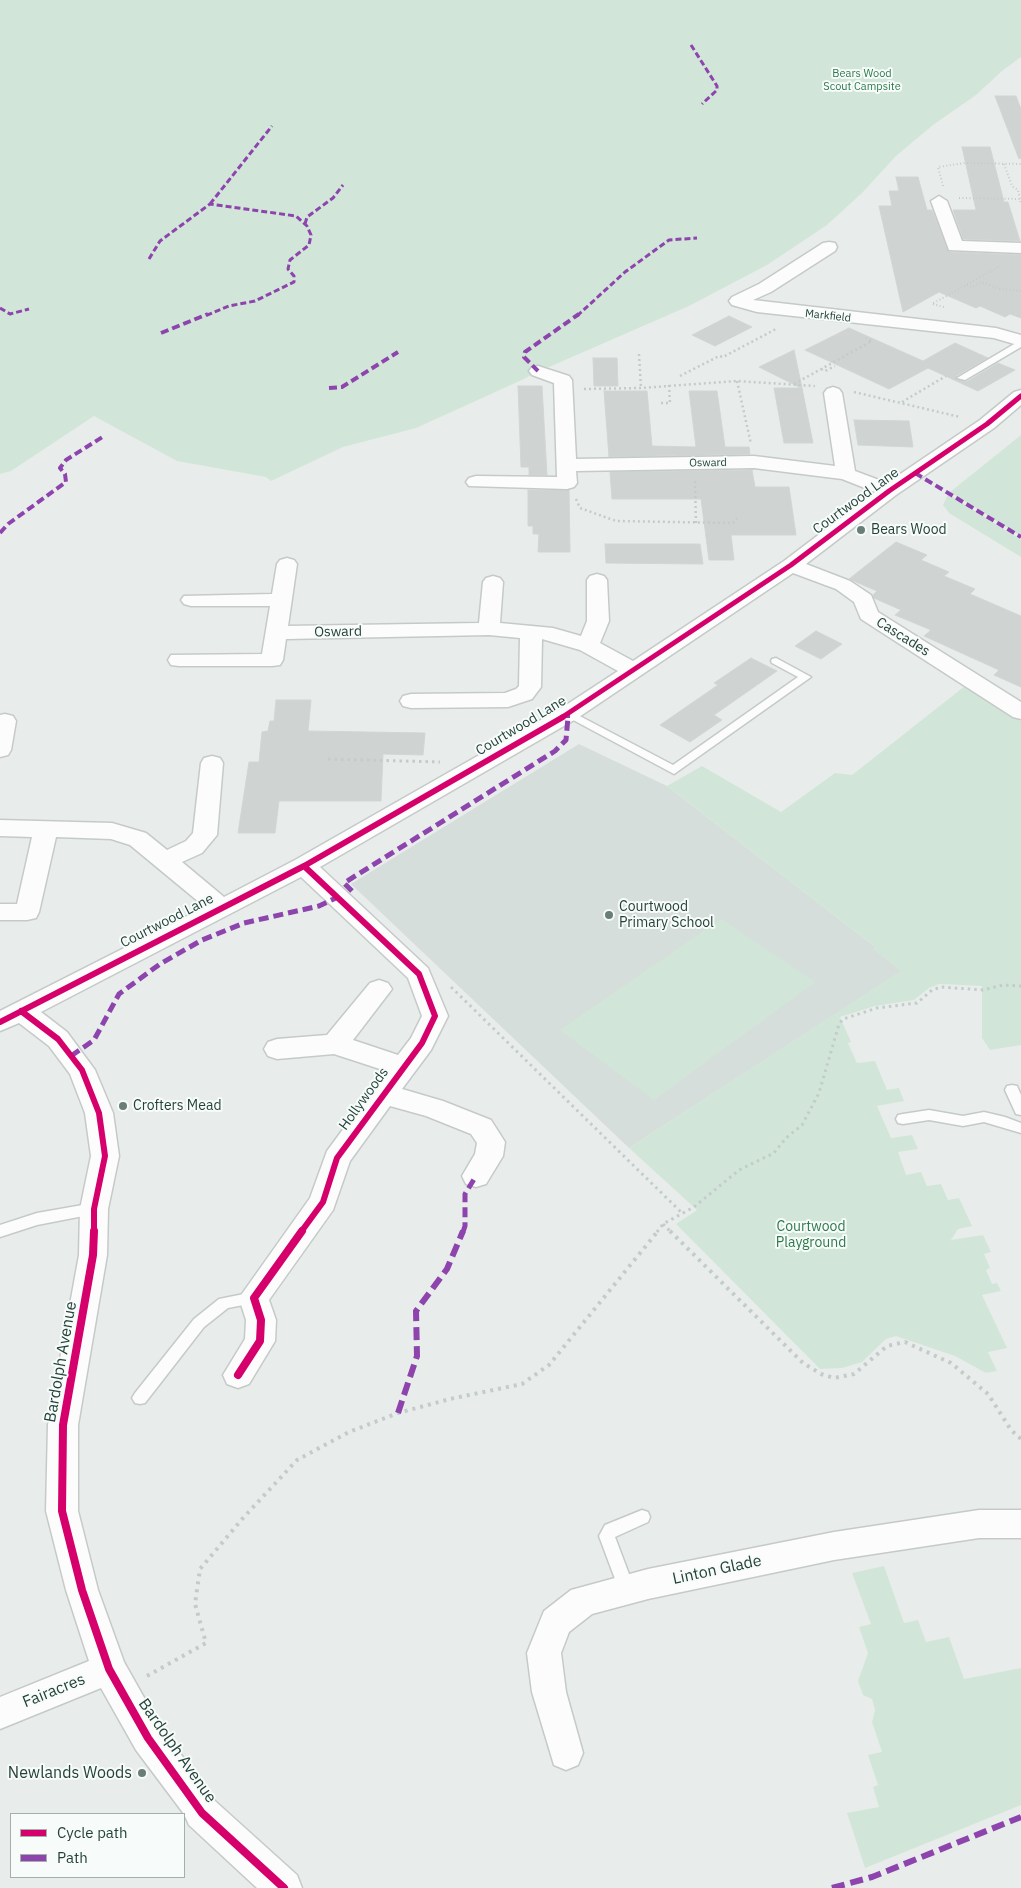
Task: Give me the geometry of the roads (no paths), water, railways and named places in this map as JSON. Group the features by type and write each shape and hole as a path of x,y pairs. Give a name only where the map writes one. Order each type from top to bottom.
{"street":[{"path":"940,199 948,249 1021,248"},
{"name":"Markfield","path":"829,247 765,288 738,301 787,312 996,333 1021,342"},
{"path":"999,262 1021,252"},
{"path":"876,336 899,323"},
{"path":"538,371 563,380 568,474"},
{"path":"833,391 846,474"},
{"name":"Courtwood Lane","path":"10,1017 304,866 568,714 791,565 888,491 987,424 1021,396"},
{"name":"Osward","path":"476,482 694,463 754,462 846,474 888,491"},
{"path":"179,660 272,660 287,564"},
{"name":"Cascades","path":"791,565 843,585 864,599 868,615 1021,712"},
{"path":"588,646 598,621 597,580"},
{"path":"489,629 493,582"},
{"path":"191,600 281,600"},
{"name":"Osward","path":"276,633 489,629 553,634 588,646 632,670"},
{"path":"411,701 508,700 524,694 530,687 530,632"},
{"path":"0,750 5,721"},
{"path":"165,861 194,847 205,835 212,763"},
{"path":"0,828 112,831 138,839 221,908"},
{"path":"0,912 27,912 46,830"},
{"name":"Hollywoods","path":"254,1298 323,1202 337,1158 382,1094 422,1043 435,1016 419,974 304,866"},
{"path":"335,1044 379,989"},
{"name":"Bardolph Avenue","path":"10,1017 58,1039 82,1070 99,1113 106,1156 94,1209 93,1255 63,1425 62,1511 82,1590 115,1680 148,1738 202,1813 284,1888"},
{"name":"Hollywoods","path":"277,1049 335,1044 403,1067"},
{"name":"Hollywoods","path":"382,1094 433,1108 481,1126 492,1142 489,1156 476,1176"},
{"path":"238,1375 260,1340 261,1320 254,1298"},
{"name":"Linton Glade","path":"566,1753 549,1692 544,1653 556,1622 584,1602 626,1590 834,1546 979,1524 1021,1524"},
{"name":"Fairacres","path":"0,1712 115,1680"}],"lane":[{"name":"Markfield","path":"962,378 1021,342"},
{"path":"568,714 674,770 806,677 776,661"},
{"path":"1012,1090 1021,1110"},
{"path":"903,1119 929,1115 963,1121 984,1118 1006,1122 1021,1128"},
{"path":"0,1231 37,1219 94,1209"},
{"path":"140,1398 199,1323 224,1303 254,1298"},
{"path":"626,1590 607,1536 611,1530 642,1517"}],"place":[{"name":"Bears Wood","path":"861,530"},
{"name":"Courtwood Primary School","path":"609,915"},
{"name":"Crofters Mead","path":"123,1106"},
{"name":"Newlands Woods","path":"142,1773"}],"park label":[{"name":"Bears Wood Scout Campsite","path":"862,80"},
{"name":"Courtwood Playground","path":"811,1236"}]}
